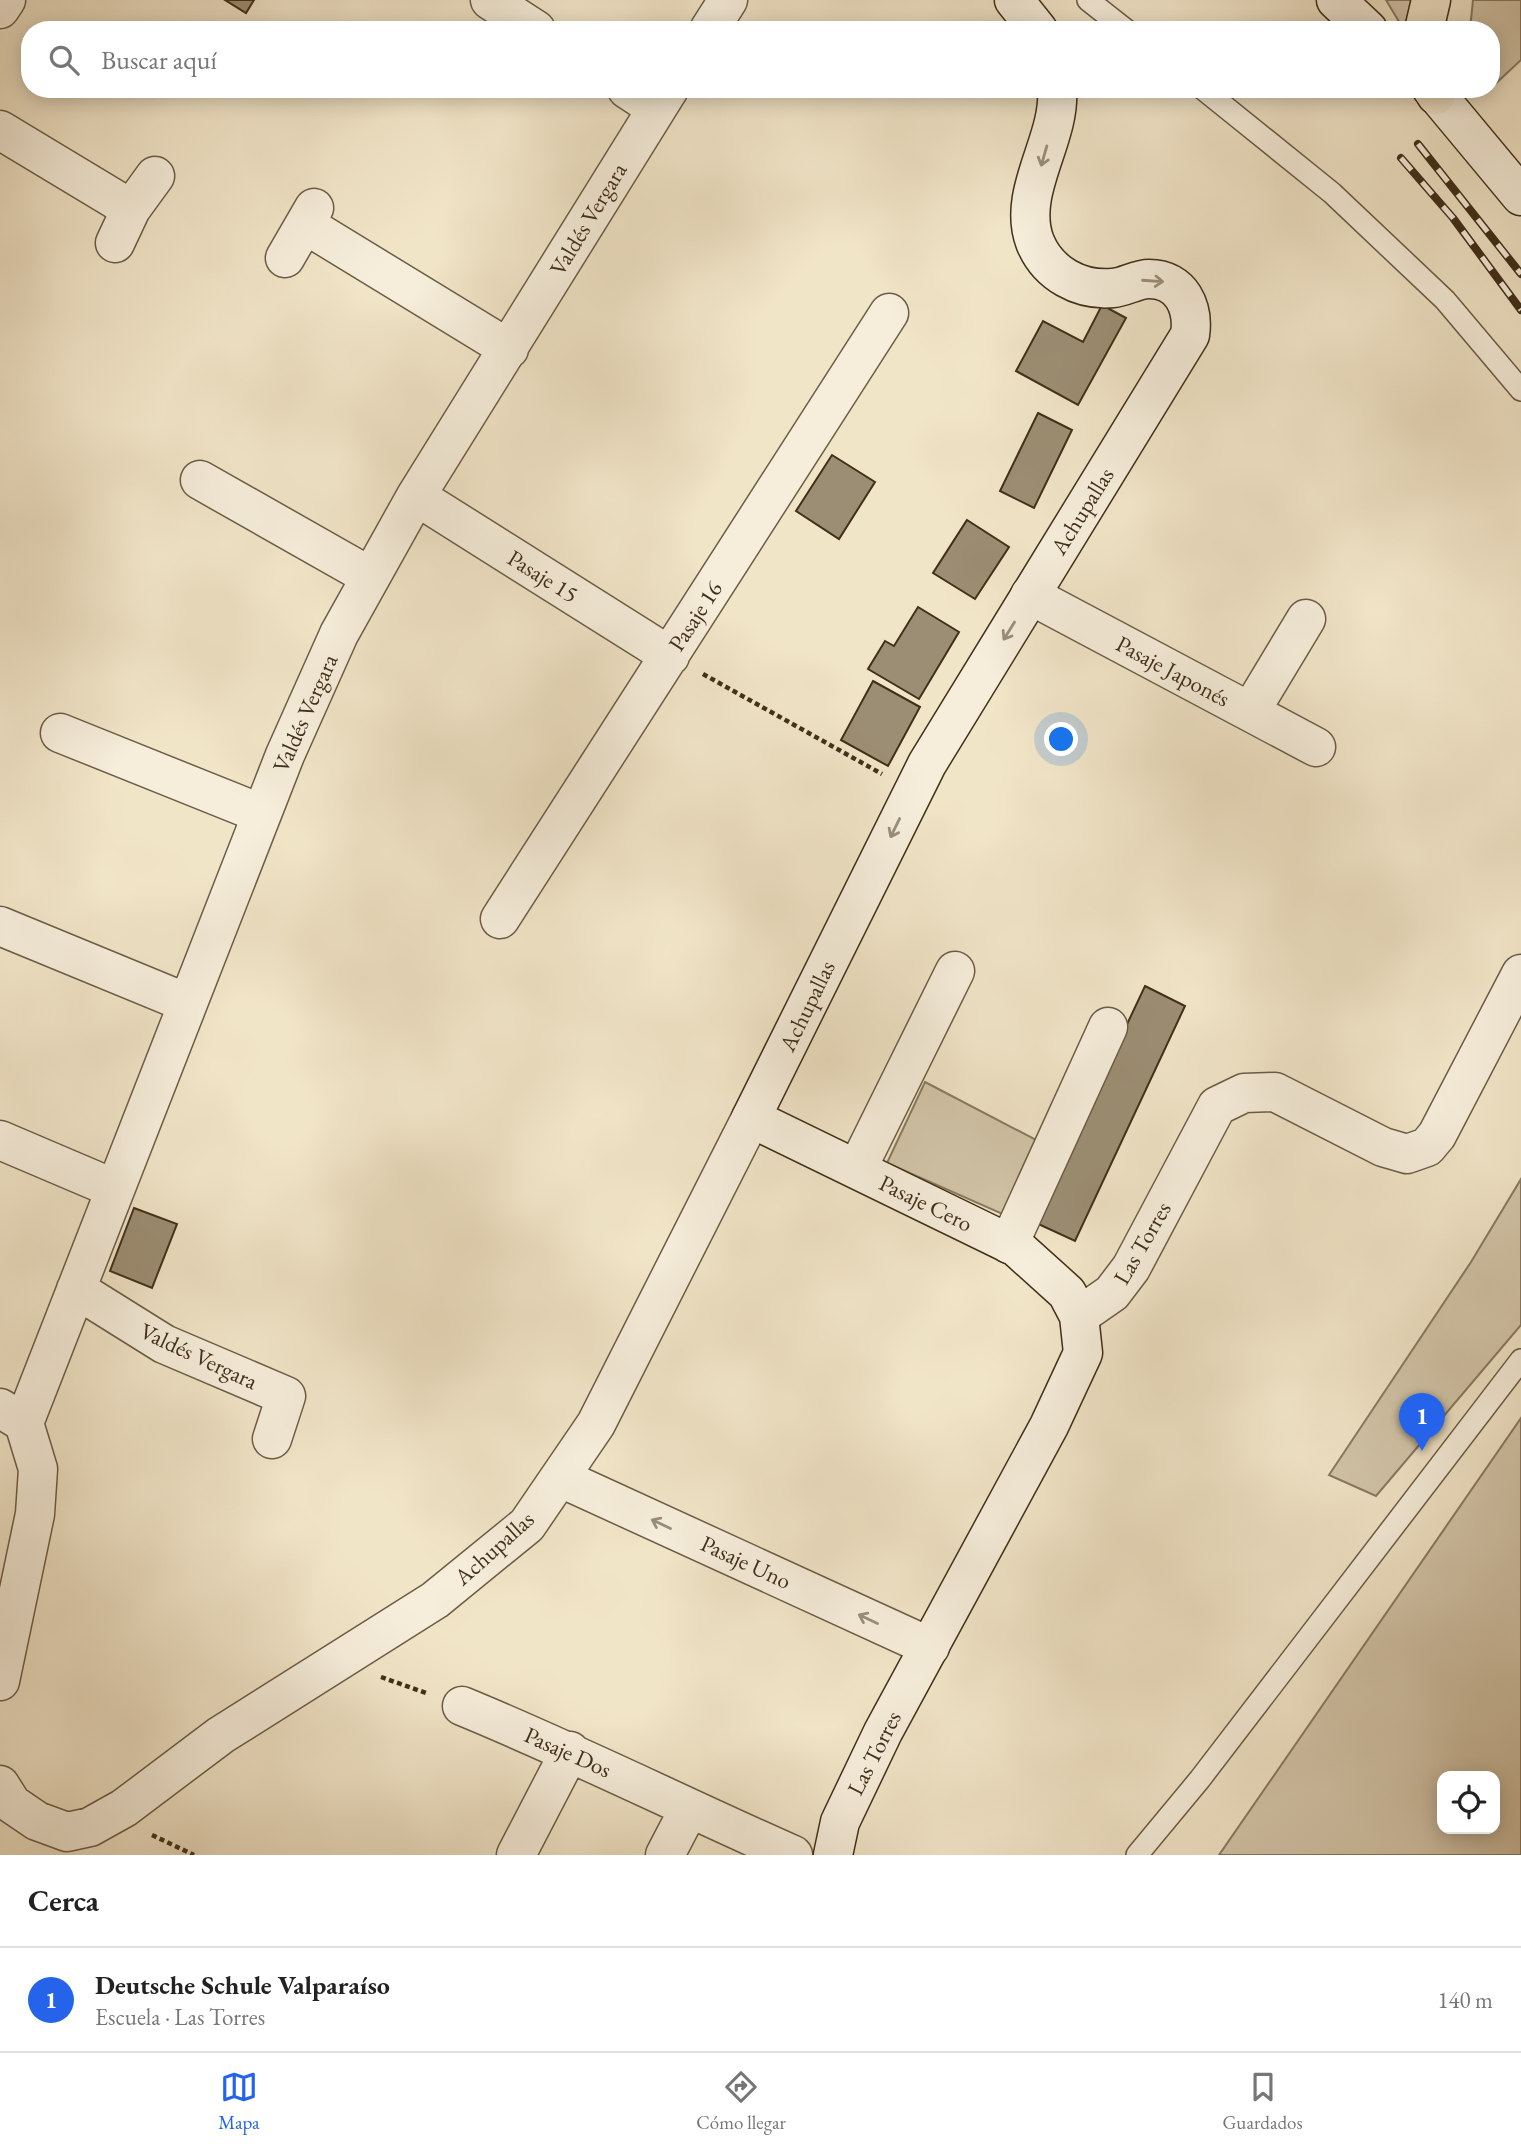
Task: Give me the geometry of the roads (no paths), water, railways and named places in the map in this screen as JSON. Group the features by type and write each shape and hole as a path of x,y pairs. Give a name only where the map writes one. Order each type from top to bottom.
{"highway":[{"path":"1426,21 1431,0"}],"street":[{"path":"0,9 6,0"},
{"path":"490,0 522,21"},
{"path":"715,21 729,0"},
{"path":"1014,0 1031,21"},
{"path":"1336,0 1358,21"},
{"path":"1371,0 1383,21"},
{"name":"Valdés Vergara","path":"12,1416 76,1289 262,814 339,634 416,496 509,349 649,98"},
{"name":"Achupallas","path":"65,1843 124,1808 221,1735 435,1600 527,1525 596,1424 927,764 1183,347 1192,321 1190,307 1184,296 1162,281 1149,279 1116,288 1095,289 1075,283 1044,259 1031,224 1031,205 1055,118 1056,98"},
{"path":"1439,98 1521,196"},
{"path":"0,130 131,209"},
{"path":"115,243 131,209 155,176"},
{"path":"285,258 310,216 509,349"},
{"name":"Pasaje 16","path":"500,919 889,313"},
{"path":"200,480 371,577"},
{"name":"Pasaje 15","path":"416,496 670,656"},
{"name":"Pasaje Japonés","path":"1030,595 1316,747"},
{"path":"1250,712 1306,619"},
{"path":"60,733 262,814"},
{"path":"0,926 187,1003"},
{"path":"857,1169 955,971"},
{"name":"Las Torres","path":"836,1839 883,1732 1049,1426 1083,1353 1079,1316 1112,1293 1131,1268 1217,1106 1244,1093 1275,1092 1382,1147 1408,1154 1427,1147 1437,1135 1521,974"},
{"path":"1009,1244 1108,1027"},
{"name":"Pasaje Cero","path":"751,1118 1009,1244 1067,1293 1079,1316"},
{"path":"0,1140 115,1189"},
{"name":"Valdés Vergara","path":"76,1289 164,1344 286,1396 272,1439"},
{"path":"0,1681 35,1514 38,1469 12,1416"},
{"name":"Pasaje Uno","path":"561,1478 930,1647"},
{"name":"Pasaje Dos","path":"462,1706 570,1751 689,1809 793,1855"},
{"path":"516,1855 570,1751"},
{"path":"0,1785 12,1804 65,1843"},
{"path":"666,1855 689,1809"}],"lane":[{"path":"1088,0 1115,21"},
{"path":"1214,98 1332,193 1417,273 1445,300 1521,390"},
{"path":"1137,1855 1200,1779 1521,1360"}],"railway":[{"path":"1418,144 1521,274"},
{"path":"1401,158 1453,218 1521,310"}],"place":[{"name":"Deutsche Schule Valparaíso","path":"1422,1451"}]}
